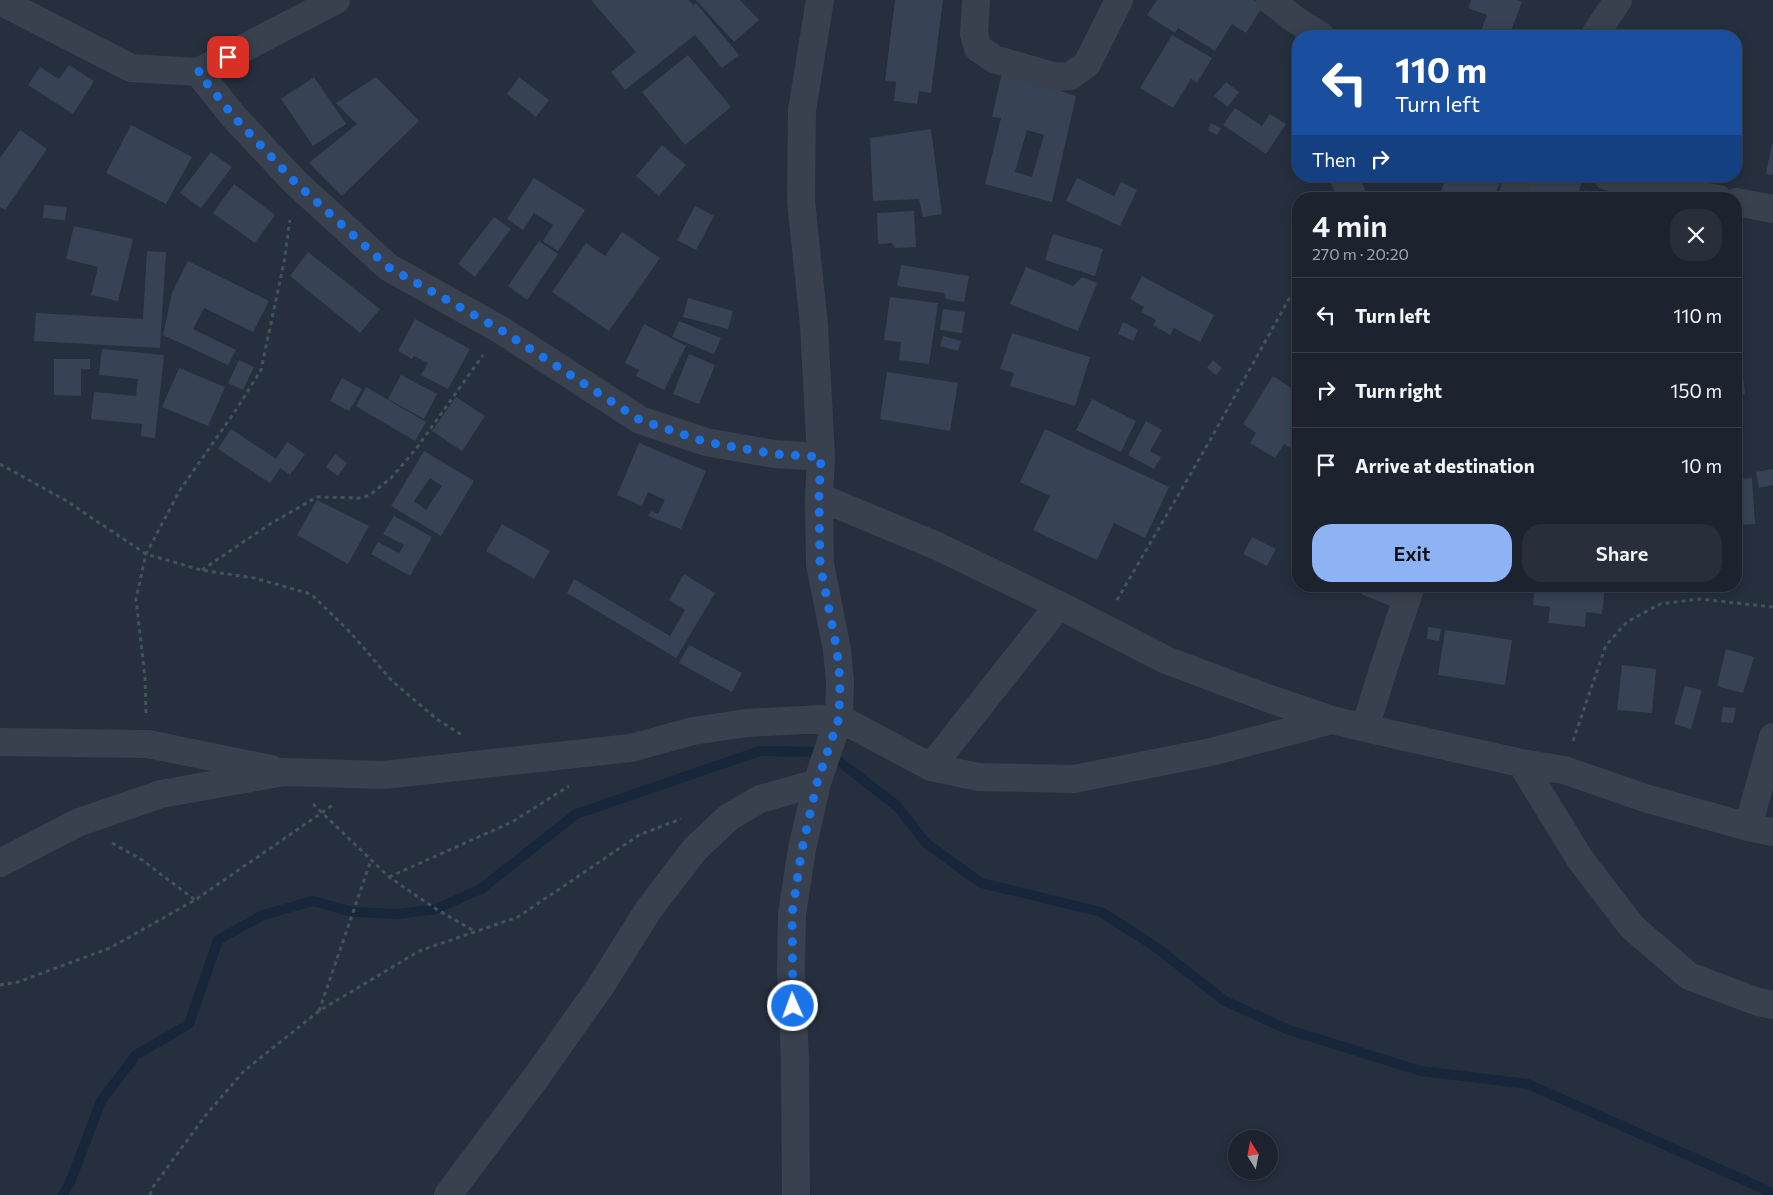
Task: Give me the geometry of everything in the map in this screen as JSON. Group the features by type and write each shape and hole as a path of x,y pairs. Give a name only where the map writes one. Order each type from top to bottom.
{"street":[{"path":"0,2 131,68 198,72 336,0"},
{"path":"796,1195 792,914 802,849 817,783 839,718 840,681 837,650 820,564 819,497 821,457 814,325 801,201 802,110 820,0"},
{"path":"976,0 974,34 978,48 994,59 1056,77 1070,76 1087,64 1119,0"},
{"path":"1270,0 1299,29"},
{"path":"1598,30 1618,0"},
{"path":"198,72 234,117 295,182 388,267 501,330 640,420 706,442 774,454 821,457"},
{"path":"1630,182 1680,192"},
{"path":"1742,203 1773,209"},
{"path":"819,497 936,546 1060,605 1101,628 1166,660 1332,720 1521,763 1564,770 1645,798 1761,829 1773,737"},
{"path":"1365,728 1409,592"},
{"path":"931,766 1060,605"},
{"path":"0,742 148,744 284,772 383,775 631,748 694,731 747,723 839,718 931,766 978,777 1074,779 1210,752 1332,720"},
{"path":"1521,763 1580,858 1632,926 1689,976 1758,1002 1773,1005"},
{"path":"0,863 77,823 161,794 284,772"},
{"path":"448,1195 538,1076 600,987 650,909 695,849 729,817 760,799 817,783"}],"path":[{"path":"148,744 145,678 136,599 146,554 180,490 236,410 261,370 284,262 295,182"},
{"path":"1101,628 1208,444 1292,294"},
{"path":"201,570 270,524 317,497 362,498 378,489 391,478 416,450 501,330"},
{"path":"0,464 65,500 146,554 201,570 254,578 312,594 351,633 392,681 438,720 462,736"},
{"path":"1564,770 1606,645 1627,622 1660,604 1700,599 1773,606"},
{"path":"389,877 512,822 576,782"},
{"path":"0,985 18,982 110,948 195,900 336,803"},
{"path":"321,812 389,877 474,932"},
{"path":"150,1195 153,1187 205,1116 244,1071 319,1011 419,951 518,917 639,835 684,818"},
{"path":"77,823 142,860 195,900"},
{"path":"319,1011 371,860"}],"building":[{"path":"591,0 689,0 693,5 696,3 739,55 722,68 695,35 625,90 611,72 636,52"},
{"path":"696,0 740,0 759,20 734,42"},
{"path":"895,0 943,0 931,93 919,91 917,104 894,101 896,82 885,81"},
{"path":"1157,0 1254,0 1263,6 1246,33 1232,24 1215,51 1178,28 1175,33 1147,15"},
{"path":"1471,0 1517,0 1522,2 1511,30 1481,30 1487,15 1468,8"},
{"path":"1172,35 1212,58 1197,83 1191,79 1173,108 1140,88"},
{"path":"688,55 731,107 685,145 642,92"},
{"path":"69,65 94,81 73,114 28,85 40,67 59,79"},
{"path":"1002,72 1076,96 1052,202 985,184 1001,118 992,117","holes":["1027,130 1044,135 1032,177 1015,172"]},
{"path":"314,77 346,124 313,146 281,99"},
{"path":"376,77 419,121 342,196 309,163 357,124 336,103"},
{"path":"519,77 549,100 536,117 507,94"},
{"path":"1226,82 1239,92 1228,107 1214,96"},
{"path":"1235,108 1262,126 1270,114 1286,124 1266,154 1223,125"},
{"path":"1211,123 1221,128 1217,135 1208,130"},
{"path":"131,125 192,157 166,204 106,173"},
{"path":"931,129 942,214 923,217 919,199 873,201 870,138"},
{"path":"20,130 47,149 5,210 0,207 0,158"},
{"path":"1773,144 1773,175 1766,174"},
{"path":"662,145 686,165 659,196 636,176"},
{"path":"211,152 232,167 201,208 180,193"},
{"path":"534,178 585,210 558,251 543,241 553,225 534,213 523,230 507,219"},
{"path":"1077,178 1114,196 1121,182 1137,190 1120,226 1066,201"},
{"path":"1445,182 1500,182 1496,192 1441,192"},
{"path":"1529,182 1581,182 1579,192 1527,192"},
{"path":"234,184 275,215 255,243 213,213"},
{"path":"44,205 67,207 65,220 43,218"},
{"path":"695,206 714,216 696,250 677,240"},
{"path":"914,211 916,247 895,248 892,243 878,244 877,213"},
{"path":"494,217 511,229 475,277 458,264"},
{"path":"74,226 133,239 118,301 91,295 98,267 66,259"},
{"path":"622,232 660,258 609,331 552,292 586,243 605,256"},
{"path":"1053,234 1103,249 1095,276 1045,260"},
{"path":"539,241 558,254 527,300 508,286"},
{"path":"147,251 166,252 160,348 34,341 36,313 143,319"},
{"path":"308,252 380,309 360,333 290,276"},
{"path":"188,261 269,301 253,332 204,308 193,329 236,350 228,365 163,335 172,293"},
{"path":"901,265 969,276 964,302 946,299 944,293 897,286"},
{"path":"1026,267 1073,286 1082,277 1097,283 1078,331 1010,304"},
{"path":"1142,276 1214,315 1200,342 1174,328 1170,335 1153,325 1156,320 1141,312 1144,307 1130,299"},
{"path":"890,297 938,303 929,364 899,360 901,342 884,340"},
{"path":"688,298 733,311 728,329 683,317"},
{"path":"943,309 965,312 962,333 940,330"},
{"path":"415,319 470,349 448,389 421,375 428,363 414,356 412,359 398,351"},
{"path":"679,321 721,338 714,354 672,337"},
{"path":"1123,322 1138,330 1133,341 1118,334"},
{"path":"644,324 686,346 664,390 636,376 639,370 625,363"},
{"path":"1012,333 1090,357 1075,406 1010,386 1014,373 1000,369"},
{"path":"943,336 961,341 958,351 940,346"},
{"path":"102,349 164,355 155,438 141,436 142,424 91,419 94,392 136,396 138,379 99,375"},
{"path":"689,354 715,365 699,404 673,394"},
{"path":"54,359 90,359 90,369 81,369 81,396 54,395"},
{"path":"239,360 254,367 243,390 228,383"},
{"path":"1213,360 1222,368 1216,375 1207,368"},
{"path":"1742,364 1745,394 1742,394"},
{"path":"179,368 225,387 208,426 162,407"},
{"path":"887,372 958,383 950,431 880,419"},
{"path":"401,375 437,394 424,419 388,399"},
{"path":"1273,376 1292,388 1292,449 1284,444 1275,458 1250,443 1256,433 1243,424"},
{"path":"342,378 362,389 349,411 330,401"},
{"path":"366,387 426,422 415,441 356,406"},
{"path":"456,397 485,416 462,451 432,431"},
{"path":"1092,399 1136,421 1121,452 1076,430"},
{"path":"1146,421 1162,430 1150,451 1161,457 1154,469 1128,455"},
{"path":"231,429 276,459 287,442 305,454 290,475 280,468 270,483 218,449"},
{"path":"1045,429 1169,487 1145,538 1114,523 1097,560 1033,530 1050,496 1020,482"},
{"path":"639,443 706,471 681,529 648,516 651,511 658,514 665,500 648,492 642,506 617,495"},
{"path":"424,451 474,481 441,536 391,506","holes":["430,478 442,486 426,510 414,501"]},
{"path":"335,454 347,463 338,476 326,467"},
{"path":"1773,469 1773,485 1759,488 1756,472"},
{"path":"1752,478 1755,524 1742,525 1742,479"},
{"path":"317,500 369,526 348,564 297,535"},
{"path":"394,516 432,537 410,576 371,554 378,542 399,553 404,545 383,534"},
{"path":"502,524 550,551 534,579 486,551"},
{"path":"1252,537 1276,549 1267,566 1243,554"},
{"path":"684,574 715,593 676,658 567,593 574,579 670,636 685,610 669,600"},
{"path":"1362,592 1399,592 1393,607 1361,594"},
{"path":"1534,592 1604,592 1602,614 1586,612 1585,627 1548,623 1550,607 1533,605"},
{"path":"1428,627 1441,629 1439,641 1427,639"},
{"path":"1445,630 1512,640 1505,685 1438,675"},
{"path":"689,645 742,673 732,692 679,663"},
{"path":"1726,649 1754,657 1743,693 1717,686"},
{"path":"1622,665 1656,669 1652,713 1617,710"},
{"path":"1685,686 1702,690 1691,729 1674,724"},
{"path":"1723,707 1736,708 1733,723 1721,722"}],"waterway":[{"path":"63,1195 71,1180 101,1101 136,1055 189,1024 218,940 263,915 313,901 353,912 398,914 436,909 481,889 576,814 760,751 827,752 897,806 926,843 981,883 1101,912 1153,945 1225,1001 1289,1030 1421,1071 1528,1084 1773,1193"}],"route":[{"path":"228,57 198,72 234,117 295,182 388,267 501,330 640,420 706,442 774,454 821,457 819,497 820,564 837,650 840,681 839,718 817,783 802,849 792,914 793,1006"}]}
